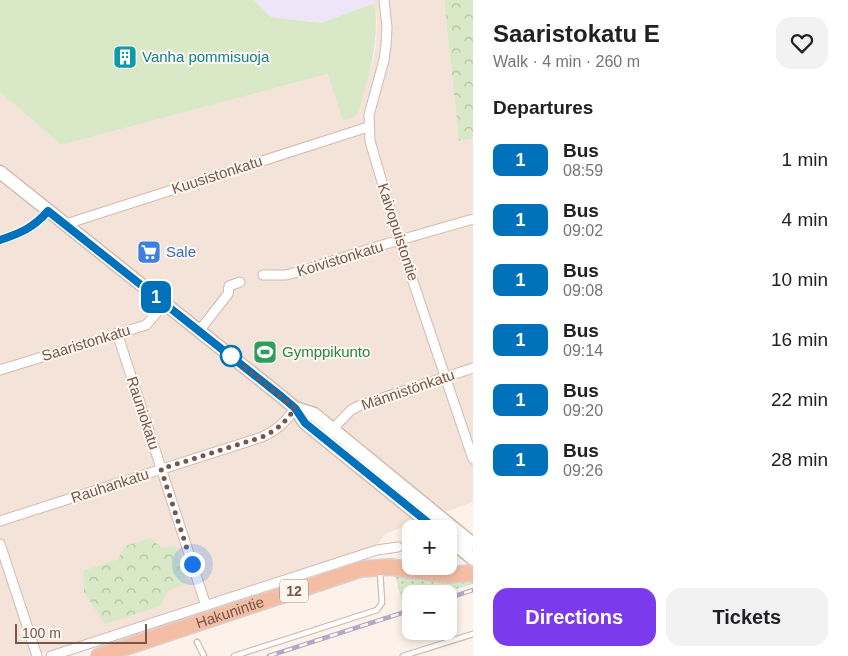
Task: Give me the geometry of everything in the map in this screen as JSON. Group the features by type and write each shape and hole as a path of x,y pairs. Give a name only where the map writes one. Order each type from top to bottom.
{"highway":[{"path":"457,565 473,564"},
{"name":"Hakunintie","path":"99,656 361,570 402,566"},
{"name":"Hakunintie","path":"385,567 448,575 473,573"}],"main road":[{"path":"0,172 295,408 305,423 328,434 473,544"},
{"path":"328,434 426,520"},
{"path":"457,546 473,559"}],"street":[{"name":"Kaivopuistontie","path":"384,0 387,27 386,45 368,127 373,155 399,240 473,459"},
{"name":"Kuusistonkatu","path":"66,224 368,127"},
{"path":"0,240 22,233 33,226 48,211"},
{"name":"Koivistonkatu","path":"263,275 292,274 473,219"},
{"path":"199,331 228,294 229,286 240,282"},
{"name":"Saaristonkatu","path":"0,370 146,325 165,304"},
{"name":"Rauniokatu","path":"117,333 206,606"},
{"name":"Männistönkatu","path":"328,434 351,410 361,405 473,368"},
{"name":"Rauhankatu","path":"0,521 262,437 276,431 295,408"},
{"path":"0,544 37,656"},
{"path":"51,656 377,550 398,547"}],"lane":[{"path":"234,656 377,610 382,603 385,567"},
{"path":"403,656 473,634"},
{"path":"196,642 204,656"}],"shaded area":[{"path":"254,0 374,0 375,3 321,23 271,17"},
{"path":"374,0 444,0 459,141 473,139 473,502 422,520 402,520 402,527 386,533 376,546 33,656 0,656 0,92 61,145 329,74 343,121 359,111 373,61 377,20"}],"green space":[{"path":"0,0 254,0 271,17 321,23 375,3 375,45 359,111 354,117 343,121 328,74 61,145 0,92"},
{"path":"444,0 473,0 473,139 459,141"},
{"path":"151,538 161,548 176,546 186,583 168,591 160,606 105,624 84,592 83,571 118,559 125,546"},
{"path":"395,576 444,582 473,582 473,584 457,589 457,585 402,585 402,601"}],"railway":[{"path":"457,595 473,590"},
{"path":"269,656 402,613"}],"bus line":[{"name":"1","path":"0,240 22,233 33,226 48,211 282,397 295,408 305,423 425,520"}],"place":[{"name":"Vanha pommisuoja","path":"125,57"},
{"name":"Sale","path":"149,252"},
{"name":"Gymppikunto","path":"265,352"}],"route":[{"path":"192,564 161,469 276,431 295,408 227,353 231,356"}]}
